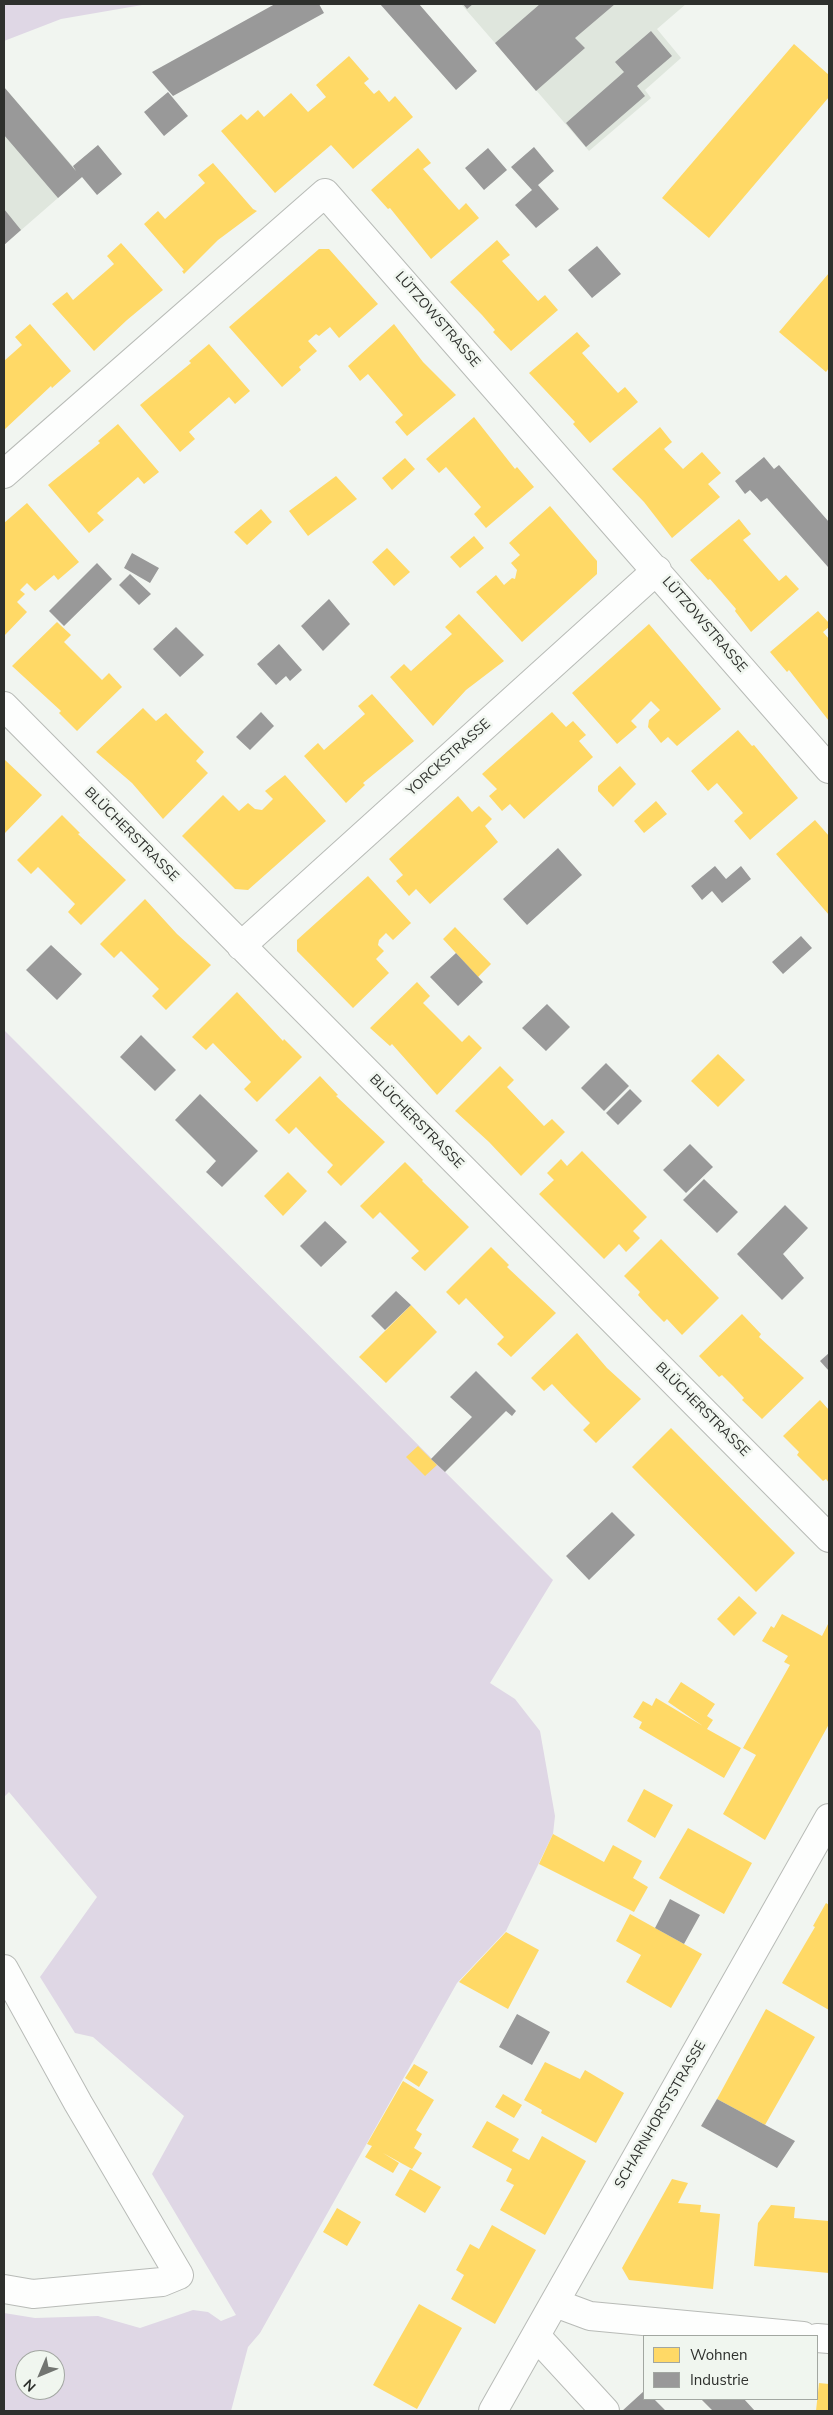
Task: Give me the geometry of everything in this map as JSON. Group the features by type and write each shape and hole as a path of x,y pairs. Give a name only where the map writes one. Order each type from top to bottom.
{"street":[{"name":"LÜTZOWSTRASSE","path":"4,474 325,193 829,769"},
{"name":"YORCKSTRASSE","path":"241,946 656,570"},
{"name":"BLÜCHERSTRASSE","path":"4,706 829,1538"},
{"name":"SCHARNHORSTSTRASSE","path":"493,2411 829,1818"},
{"path":"4,1969 78,2103 180,2274 162,2282 33,2294 4,2289"},
{"path":"555,2303 590,2316 792,2335"},
{"path":"536,2336 605,2411"}],"shaded area":[{"path":"4,4 148,4 61,19 4,41"},
{"path":"461,4 686,4 657,29 681,58 645,90 651,98 589,151"},
{"path":"4,87 82,177 4,245"},
{"path":"4,1030 553,1580 490,1683 515,1699 540,1731 555,1816 553,1834 506,1931 457,1983 260,2333 248,2347 231,2411 4,2411 4,2313 35,2318 98,2316 140,2328 193,2310 208,2312 221,2321 236,2315 152,2174 184,2116 93,2037 75,2033 40,1977 97,1897 9,1792 4,1797"}],"building: Wohnen":[{"path":"794,44 829,75 829,97 709,238 662,198"},
{"path":"349,56 369,79 364,83 374,94 379,90 389,102 395,96 413,117 353,169 331,145 275,193 221,131 241,114 247,120 258,110 264,117 291,93 308,112 326,97 316,85"},
{"path":"418,148 431,163 423,169 459,210 466,203 479,218 431,259 390,208 388,209 371,190"},
{"path":"213,163 253,209 257,211 218,240 184,274 182,271 184,270 144,224 158,211 165,219 205,183 198,175"},
{"path":"497,240 510,255 502,261 538,301 545,295 558,310 511,351 493,332 495,330 482,315 450,282"},
{"path":"121,243 163,290 94,351 52,304 67,292 73,300 114,264 107,256"},
{"path":"319,249 329,249 378,304 339,338 330,327 319,336 316,334 308,341 317,351 299,367 301,370 282,387 229,327"},
{"path":"829,273 829,368 826,372 779,332"},
{"path":"30,324 71,371 52,388 51,386 4,430 4,361 22,345 15,337"},
{"path":"394,324 423,362 456,395 407,436 395,422 403,415 368,374 360,381 348,366"},
{"path":"577,332 590,346 582,353 618,393 625,387 638,402 590,443 573,424 575,422 529,373"},
{"path":"209,344 250,391 235,404 229,397 189,432 195,439 180,452 140,405 191,363 189,361"},
{"path":"474,417 515,469 517,467 534,487 486,528 474,514 481,507 446,467 439,473 426,459"},
{"path":"118,424 159,472 144,484 138,477 97,513 104,520 89,533 48,485 100,443 98,441"},
{"path":"660,427 672,442 664,449 683,469 702,452 721,473 708,484 720,497 672,538 644,502 612,469"},
{"path":"405,458 415,469 392,490 382,478"},
{"path":"336,476 357,499 308,536 289,511"},
{"path":"27,503 79,562 58,580 54,575 35,591 27,583 20,590 25,594 17,602 27,612 4,636 4,523"},
{"path":"550,506 597,561 597,574 522,642 476,592 496,575 504,585 512,578 515,579 517,570 511,563 520,555 509,543"},
{"path":"261,509 272,522 247,545 234,532"},
{"path":"739,519 751,534 743,540 779,581 786,575 799,589 751,632 735,611 736,609 710,579 708,580 690,560"},
{"path":"474,536 484,548 460,568 450,557"},
{"path":"387,548 410,572 394,586 372,562"},
{"path":"818,611 829,623 829,627 823,632 829,639 829,721 789,670 787,672 770,652"},
{"path":"459,614 504,661 466,690 433,726 390,677 404,664 411,671 452,634 445,627"},
{"path":"57,622 71,635 64,642 102,680 109,673 122,687 77,731 59,713 61,711 12,666"},
{"path":"649,624 721,709 677,746 668,737 661,743 648,727 649,720 660,710 651,701 631,721 637,727 617,744 572,693"},
{"path":"372,694 414,741 363,783 365,785 346,803 304,756 318,743 324,750 365,714 358,706"},
{"path":"143,708 156,721 166,713 204,752 196,761 208,773 163,819 132,783 96,752"},
{"path":"552,712 566,727 573,721 586,735 579,741 593,757 524,819 510,804 502,811 489,796 497,789 482,774"},
{"path":"738,730 752,746 754,745 798,798 750,840 734,821 743,813 717,783 708,791 691,771"},
{"path":"4,759 42,795 4,834"},
{"path":"620,766 636,784 613,807 598,791 598,786"},
{"path":"285,775 326,821 248,890 235,889 182,836 223,795 239,811 248,803 255,809 262,810 273,799 265,791"},
{"path":"458,796 472,812 479,806 492,819 485,826 498,842 430,904 416,889 409,896 396,881 403,875 389,859"},
{"path":"656,801 667,814 644,833 634,821"},
{"path":"62,815 80,833 78,834 126,880 81,925 68,912 75,904 38,867 31,874 17,860"},
{"path":"815,820 829,836 829,915 776,854"},
{"path":"368,876 411,923 393,940 386,933 379,940 378,945 384,951 376,959 389,973 353,1008 297,951 297,940"},
{"path":"145,899 177,934 211,965 166,1010 152,996 159,989 121,951 114,958 100,944"},
{"path":"455,927 491,964 478,977 443,939"},
{"path":"417,982 430,996 423,1003 462,1042 469,1035 482,1048 437,1095 392,1044 390,1046 370,1028"},
{"path":"237,992 283,1041 284,1039 302,1057 257,1102 244,1089 251,1082 213,1043 206,1050 192,1037"},
{"path":"718,1054 745,1080 718,1107 691,1081"},
{"path":"500,1066 514,1080 507,1087 544,1126 552,1119 565,1132 521,1176 489,1142 455,1111"},
{"path":"320,1076 338,1095 336,1096 385,1142 341,1186 327,1172 333,1165 296,1127 289,1134 275,1120"},
{"path":"582,1151 647,1217 633,1231 640,1238 626,1252 619,1244 604,1259 539,1194 554,1180 547,1173 561,1159 567,1166"},
{"path":"405,1162 469,1227 425,1271 411,1258 419,1251 380,1212 373,1219 360,1206"},
{"path":"288,1172 307,1191 283,1216 264,1196"},
{"path":"661,1239 719,1298 682,1335 667,1319 664,1322 651,1309 638,1295 640,1292 624,1276"},
{"path":"491,1247 509,1265 507,1267 556,1313 511,1357 497,1344 504,1337 466,1298 459,1305 446,1292"},
{"path":"411,1305 437,1332 386,1383 359,1357"},
{"path":"742,1314 761,1334 759,1337 804,1378 762,1419 742,1400 744,1398 722,1375 719,1377 699,1356"},
{"path":"577,1333 607,1368 641,1399 596,1443 583,1430 590,1423 552,1384 544,1391 531,1378"},
{"path":"820,1400 829,1410 829,1483 826,1479 823,1481 797,1455 799,1452 783,1436"},
{"path":"671,1428 795,1553 756,1592 632,1467"},
{"path":"418,1446 437,1465 425,1476 406,1457"},
{"path":"739,1596 757,1613 734,1636 717,1619"},
{"path":"782,1614 822,1636 829,1622 829,1724 765,1840 723,1814 756,1755 743,1748 790,1665 784,1662 788,1656 762,1641 771,1626 774,1628"},
{"path":"681,1682 715,1704 707,1716 713,1720 707,1729 741,1748 724,1778 639,1728 642,1722 633,1717 643,1701 652,1706 656,1698 703,1726 668,1702"},
{"path":"644,1789 673,1805 655,1838 627,1821"},
{"path":"688,1828 752,1863 724,1914 659,1878"},
{"path":"553,1834 604,1862 613,1845 642,1861 633,1878 648,1887 634,1912 539,1864"},
{"path":"826,1903 829,1905 829,2010 782,1983 815,1927 813,1926"},
{"path":"630,1914 702,1954 671,2008 626,1982 641,1955 616,1941"},
{"path":"506,1932 539,1950 508,2009 459,1982"},
{"path":"766,2009 815,2037 765,2125 717,2099"},
{"path":"545,2062 580,2079 585,2070 624,2093 596,2143 541,2113 542,2110 524,2100"},
{"path":"414,2064 428,2072 419,2087 405,2078"},
{"path":"403,2081 434,2100 416,2130 422,2134 414,2148 422,2153 412,2169 383,2153 399,2163 393,2173 365,2157 372,2146 367,2144"},
{"path":"503,2094 522,2105 514,2118 495,2107"},
{"path":"487,2121 519,2139 512,2151 529,2160 542,2136 586,2161 545,2235 500,2210 514,2185 506,2181 512,2169 472,2147"},
{"path":"410,2169 441,2187 425,2213 395,2195"},
{"path":"672,2179 688,2183 678,2203 701,2205 700,2212 720,2214 713,2289 629,2280 622,2268"},
{"path":"771,2205 795,2207 794,2218 829,2221 829,2273 754,2266 758,2223"},
{"path":"337,2208 361,2222 347,2246 323,2232"},
{"path":"492,2225 536,2250 495,2324 451,2299 464,2275 456,2270 470,2244 479,2249"},
{"path":"419,2304 462,2328 417,2409 373,2385"},
{"path":"819,2383 829,2384 829,2411 816,2411"}],"building: Industrie":[{"path":"275,4 319,4 324,13 173,96 152,72"},
{"path":"380,4 419,4 477,71 456,90"},
{"path":"463,4 473,4 467,9"},
{"path":"540,4 615,4 575,38 585,48 536,91 495,43"},
{"path":"651,31 672,56 637,86 645,96 586,147 566,123 624,72 615,62"},
{"path":"4,87 76,171 73,166 98,145 122,174 97,195 82,177 58,198 4,135"},
{"path":"168,92 188,116 164,136 144,112"},
{"path":"534,147 554,171 538,185 559,209 536,228 515,205 532,190 511,167"},
{"path":"488,148 507,170 484,190 465,168"},
{"path":"4,209 21,230 4,245"},
{"path":"597,246 621,274 592,298 568,270"},
{"path":"764,457 774,469 779,465 829,522 828,567 767,498 761,502 750,490 745,494 735,481"},
{"path":"132,553 159,568 150,583 124,568"},
{"path":"97,563 112,579 64,626 49,611"},
{"path":"130,574 151,594 139,605 119,585"},
{"path":"329,599 350,624 323,651 301,626"},
{"path":"176,627 204,655 180,677 153,649"},
{"path":"279,644 302,670 290,681 286,676 276,685 257,664"},
{"path":"261,712 274,726 250,750 236,737"},
{"path":"558,848 582,875 527,925 503,899"},
{"path":"715,866 726,879 741,866 751,879 722,903 712,891 702,900 691,886"},
{"path":"801,936 812,948 783,974 772,962"},
{"path":"51,945 82,974 57,1000 26,970"},
{"path":"456,953 483,982 458,1006 430,977"},
{"path":"547,1004 570,1027 546,1051 522,1028"},
{"path":"141,1035 176,1070 155,1091 120,1057"},
{"path":"606,1063 629,1086 604,1111 581,1088"},
{"path":"630,1089 642,1101 618,1125 606,1113"},
{"path":"200,1094 258,1151 222,1187 206,1172 216,1161 175,1120"},
{"path":"690,1144 713,1167 686,1193 663,1170"},
{"path":"704,1179 738,1212 717,1233 683,1200"},
{"path":"785,1205 808,1228 783,1254 804,1278 782,1300 737,1254"},
{"path":"325,1221 347,1242 321,1267 300,1246"},
{"path":"396,1291 411,1305 385,1330 371,1316"},
{"path":"829,1353 829,1371 820,1361"},
{"path":"476,1371 516,1411 512,1416 506,1411 445,1472 431,1459 472,1417 450,1397"},
{"path":"612,1512 635,1535 589,1580 566,1556"},
{"path":"670,1899 700,1915 684,1944 655,1928"},
{"path":"517,2014 550,2032 532,2065 499,2047"},
{"path":"717,2099 795,2141 777,2168 701,2126"},
{"path":"643,2392 643,2400 655,2400 666,2411 622,2411"},
{"path":"702,2400 745,2400 755,2411 713,2411"}]}
